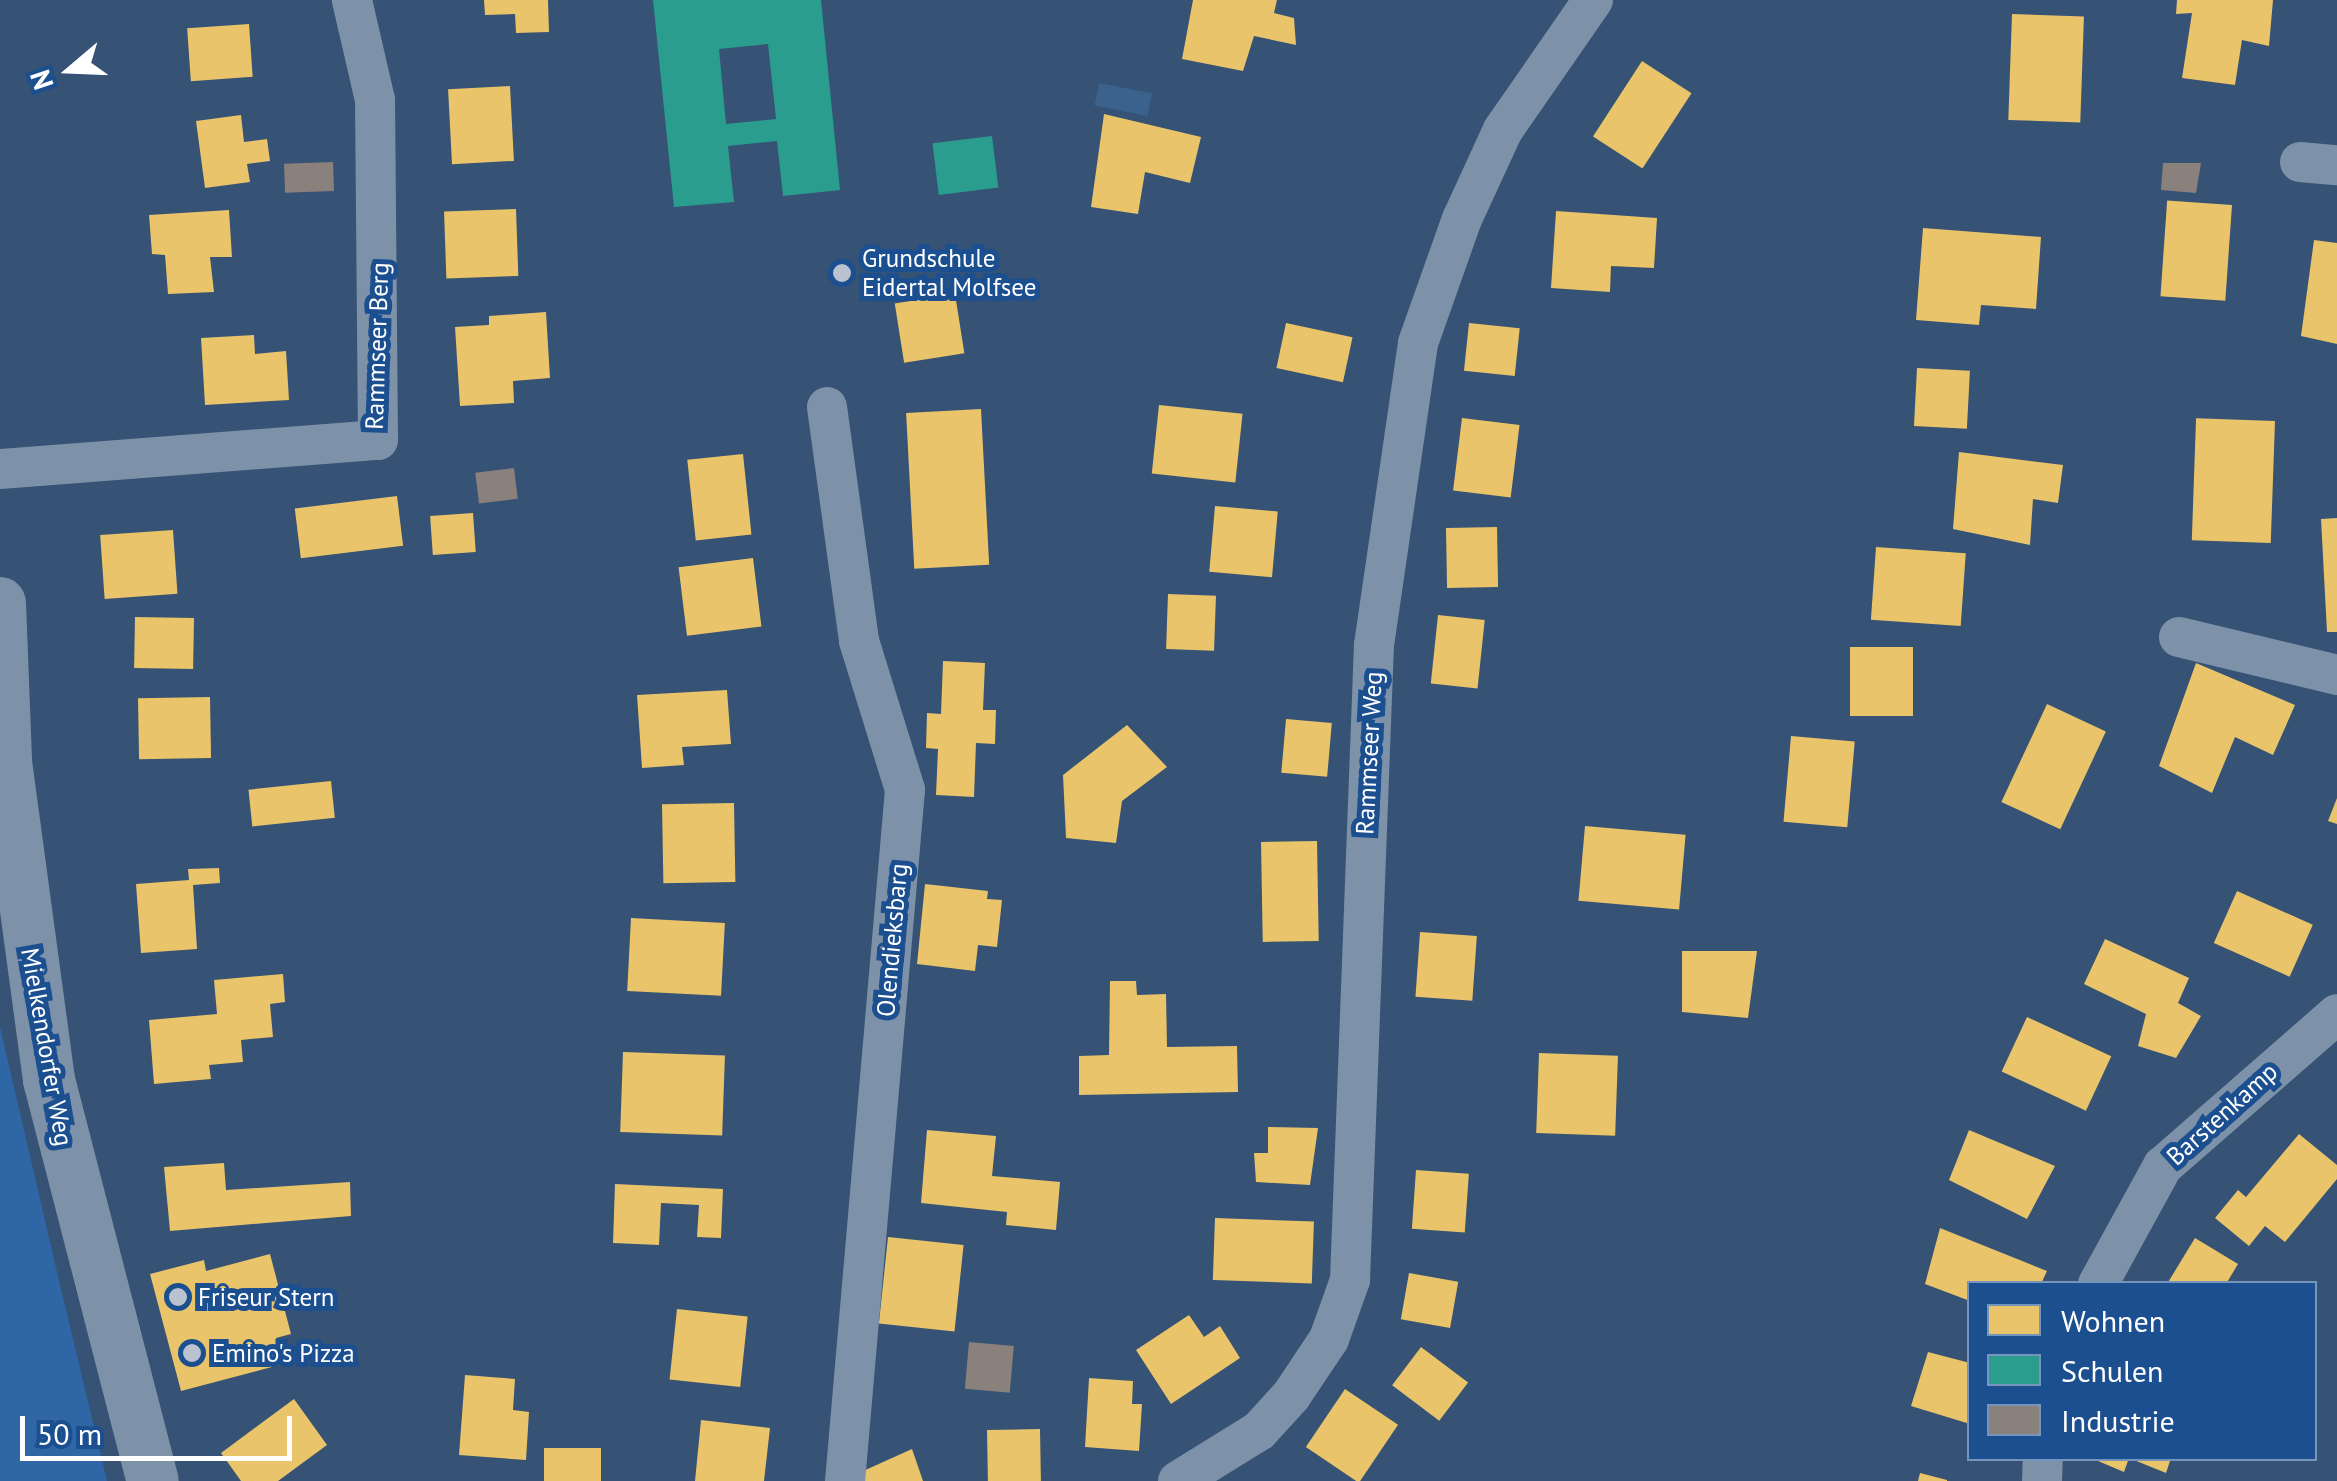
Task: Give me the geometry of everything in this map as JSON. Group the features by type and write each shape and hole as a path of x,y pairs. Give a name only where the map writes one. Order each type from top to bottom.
{"street":[{"name":"Rammseer Berg","path":"0,469 378,440 376,119 352,0"},
{"name":"Rammseer Weg","path":"1199,1476 1259,1431 1291,1396 1329,1339 1350,1280 1374,645 1418,343 1462,219 1503,130 1593,0"},
{"name":"Olendieksbarg","path":"827,407 859,641 905,790 845,1481"},
{"name":"Mielkendorfer Weg","path":"0,603 6,762 49,1080 154,1481"},
{"path":"2180,637 2337,676"},
{"name":"Barstenkamp","path":"2100,1281 2163,1166 2337,1014"}],"shaded area":[{"path":"1099,83 1152,93 1148,116 1095,106"},
{"path":"0,1027 61,1289 107,1481 0,1481"}],"building: Wohnen":[{"path":"484,0 548,0 549,32 516,33 515,14 485,15"},
{"path":"1193,0 1277,0 1274,13 1294,18 1296,45 1254,36 1243,71 1182,59"},
{"path":"2177,0 2273,0 2269,46 2242,40 2235,85 2182,78 2192,13 2176,14"},
{"path":"2012,14 2084,17 2080,122 2008,120"},
{"path":"249,24 253,77 191,81 187,28"},
{"path":"1642,61 1691,93 1642,169 1593,136"},
{"path":"510,86 514,161 452,164 448,89"},
{"path":"1104,114 1201,137 1190,183 1145,172 1138,214 1091,207"},
{"path":"241,115 244,142 267,139 270,161 247,164 250,182 205,188 196,121"},
{"path":"2167,200 2232,205 2225,301 2160,296"},
{"path":"516,209 518,276 446,278 444,212"},
{"path":"229,210 232,257 210,257 214,292 168,294 165,255 152,254 149,215"},
{"path":"1556,211 1657,218 1654,268 1611,266 1610,292 1551,288"},
{"path":"1923,228 2041,237 2036,309 1981,305 1979,325 1916,320"},
{"path":"2314,240 2337,243 2337,344 2301,336"},
{"path":"955,294 964,353 904,363 895,304"},
{"path":"546,312 550,378 513,381 514,403 460,406 455,327 489,325 489,316"},
{"path":"1286,323 1353,337 1343,382 1276,368"},
{"path":"1469,323 1520,328 1515,376 1464,371"},
{"path":"254,335 255,354 286,351 289,400 205,405 201,338"},
{"path":"1917,368 1970,371 1967,429 1914,426"},
{"path":"1159,405 1243,414 1235,482 1152,474"},
{"path":"981,409 989,565 914,569 906,413"},
{"path":"1462,418 1520,425 1511,498 1453,490"},
{"path":"2196,418 2275,421 2271,543 2192,540"},
{"path":"1959,452 2063,465 2058,503 2033,499 2030,545 1953,529"},
{"path":"743,454 751,535 696,540 687,460"},
{"path":"397,496 403,546 301,558 295,509"},
{"path":"1215,506 1278,511 1272,577 1209,572"},
{"path":"473,513 476,552 433,555 430,516"},
{"path":"2337,518 2337,632 2327,632 2321,519"},
{"path":"1497,527 1498,587 1447,588 1446,528"},
{"path":"173,530 177,594 105,599 100,535"},
{"path":"1876,547 1966,553 1961,626 1871,620"},
{"path":"753,558 761,626 687,636 679,567"},
{"path":"1168,594 1216,596 1214,651 1166,649"},
{"path":"1438,615 1485,620 1478,689 1431,684"},
{"path":"135,617 194,618 193,669 134,668"},
{"path":"1850,647 1913,647 1913,716 1850,716"},
{"path":"943,661 985,663 983,710 996,710 995,744 976,743 974,797 936,795 938,749 926,748 927,713 941,714"},
{"path":"2196,663 2295,705 2273,755 2235,737 2212,793 2159,766"},
{"path":"727,690 731,744 682,747 684,765 642,768 637,695"},
{"path":"210,697 211,758 139,759 138,698"},
{"path":"2047,704 2106,731 2060,829 2001,802"},
{"path":"1286,719 1332,723 1327,777 1281,773"},
{"path":"1127,725 1167,767 1122,801 1116,843 1066,838 1063,775"},
{"path":"1791,736 1855,742 1847,827 1784,822"},
{"path":"331,781 335,818 252,826 248,790"},
{"path":"2337,798 2337,824 2328,821"},
{"path":"734,803 735,882 663,883 662,804"},
{"path":"1585,826 1686,835 1679,910 1578,901"},
{"path":"1317,841 1319,941 1263,942 1261,842"},
{"path":"219,868 220,883 193,885 197,949 141,953 136,884 189,880 188,869"},
{"path":"925,884 988,891 987,899 1002,900 997,947 978,945 975,971 917,964"},
{"path":"2237,891 2313,925 2290,977 2214,943"},
{"path":"631,918 725,923 721,996 627,991"},
{"path":"1420,932 1477,936 1472,1001 1415,997"},
{"path":"2105,939 2189,978 2178,1003 2201,1016 2176,1058 2138,1046 2146,1014 2084,984"},
{"path":"1682,951 1757,951 1748,1018 1682,1012"},
{"path":"283,974 285,1002 270,1004 273,1037 241,1040 243,1062 209,1065 211,1079 154,1084 149,1020 217,1014 214,980"},
{"path":"1110,981 1136,981 1137,995 1166,994 1167,1047 1237,1046 1238,1092 1079,1095 1079,1056 1109,1055"},
{"path":"2027,1017 2111,1056 2086,1111 2002,1071"},
{"path":"623,1052 725,1056 722,1136 620,1132"},
{"path":"1539,1053 1618,1056 1615,1136 1536,1133"},
{"path":"1268,1127 1318,1128 1310,1185 1256,1182 1254,1153 1268,1153"},
{"path":"927,1130 996,1136 992,1176 1060,1182 1056,1230 1006,1225 1007,1212 921,1203"},
{"path":"1969,1130 2055,1166 2027,1219 1949,1180"},
{"path":"2299,1134 2337,1165 2337,1179 2285,1242 2265,1226 2249,1246 2215,1218 2238,1190 2246,1197"},
{"path":"224,1163 226,1190 350,1182 351,1216 170,1231 164,1167"},
{"path":"1416,1170 1469,1174 1465,1233 1412,1229"},
{"path":"615,1184 723,1189 721,1238 697,1237 699,1205 661,1203 659,1245 613,1243"},
{"path":"1215,1218 1314,1221 1312,1283 1213,1280"},
{"path":"1940,1228 2047,1271 2042,1281 1967,1281 1967,1300 1925,1284"},
{"path":"888,1237 964,1245 954,1331 879,1324"},
{"path":"2195,1238 2238,1264 2228,1281 2169,1281"},
{"path":"270,1254 291,1334 276,1338 283,1364 181,1391 150,1274 204,1260 206,1271"},
{"path":"1409,1273 1458,1282 1450,1328 1401,1319"},
{"path":"677,1309 748,1316 740,1387 670,1380"},
{"path":"1189,1315 1204,1337 1220,1326 1240,1358 1171,1404 1136,1350"},
{"path":"1421,1347 1468,1383 1439,1421 1392,1385"},
{"path":"1928,1352 1967,1362 1967,1423 1911,1406"},
{"path":"465,1375 515,1379 513,1410 529,1412 526,1460 459,1455"},
{"path":"1089,1378 1133,1381 1132,1404 1142,1404 1139,1451 1085,1447"},
{"path":"1345,1389 1398,1425 1360,1481 1306,1447"},
{"path":"294,1399 327,1445 278,1481 241,1481 221,1453"},
{"path":"701,1420 770,1428 764,1481 695,1481"},
{"path":"1040,1429 1041,1481 988,1481 987,1430"},
{"path":"544,1448 601,1448 601,1481 544,1481"},
{"path":"912,1449 923,1481 854,1481 852,1476"},
{"path":"2098,1461 2128,1461 2124,1472"},
{"path":"2136,1461 2170,1461 2166,1473"},
{"path":"1920,1473 1947,1480 1947,1481 1918,1481"}],"building: Schulen":[{"path":"653,0 821,0 840,190 783,196 777,141 728,146 734,202 674,207","holes":["768,44 776,119 726,124 719,49"]},
{"path":"992,136 998,188 939,195 932,143"}],"building: Industrie":[{"path":"333,162 334,191 285,193 284,164"},
{"path":"2163,163 2201,163 2196,193 2161,190"},
{"path":"514,468 518,499 479,504 475,473"},
{"path":"969,1342 1014,1346 1010,1393 965,1389"}],"place":[{"name":"Grundschule Eidertal Molfsee","path":"842,273"},
{"name":"Friseur Stern","path":"178,1297"},
{"name":"Emino's Pizza","path":"192,1353"}]}
